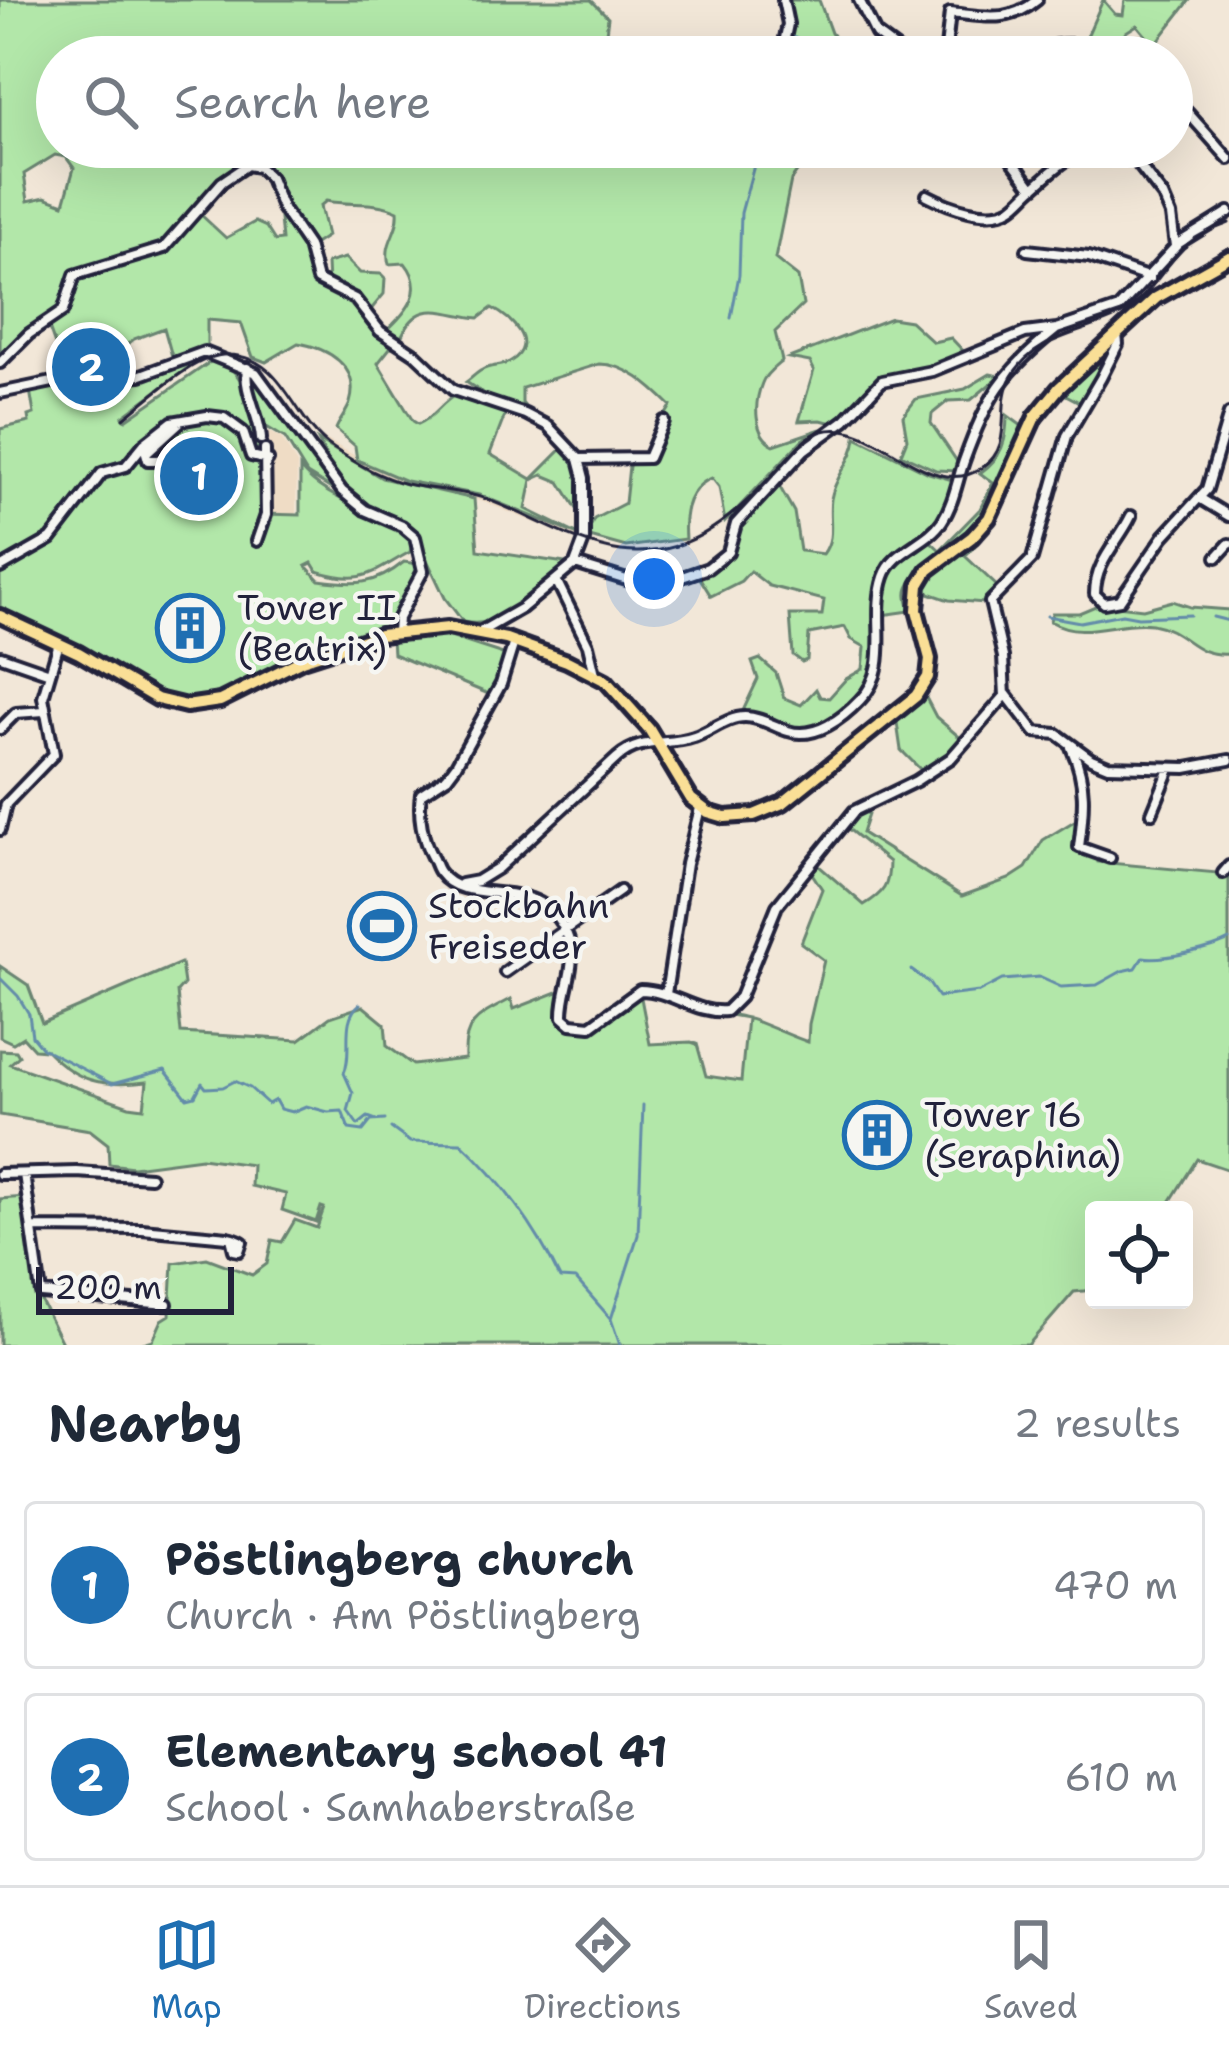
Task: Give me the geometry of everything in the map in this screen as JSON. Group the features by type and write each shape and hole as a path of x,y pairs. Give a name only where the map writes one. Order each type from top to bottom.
{"main road":[{"path":"0,616 59,643 157,699 193,706 220,700 315,655 397,632 448,628 480,632 596,674 622,696 657,740 700,808 731,818 754,815 779,805 916,696 928,676 930,659 916,610 921,581 988,518 1040,409 1156,298 1229,257"}],"street":[{"path":"783,0 788,16 785,36"},
{"path":"860,0 879,36"},
{"path":"948,36 950,13 1007,17 1037,0"},
{"path":"1193,119 1229,159"},
{"path":"0,363 29,334 63,311 77,274 160,250 225,179 242,168"},
{"path":"260,168 308,246 317,280 356,299 380,331 415,354 453,390 548,426 579,460 584,478 584,540 575,564 557,582 480,632"},
{"path":"1018,168 1033,188"},
{"path":"927,195 953,207 995,212 1011,208 1056,168"},
{"path":"1140,168 1167,206 1175,246"},
{"path":"575,564 630,581 700,572 728,552 736,524 804,450 845,420 882,381 932,371 1025,333 1057,329 1118,308 1175,246 1229,212"},
{"path":"1027,250 1089,257 1150,278"},
{"path":"478,886 623,752 644,742 687,740 740,717 795,733 810,732 844,715 864,696 879,662 880,601 887,570 945,517 998,383 1057,329"},
{"path":"1118,334 1107,366 1067,436 1033,559 990,601 1004,656 1006,694 1035,732 1057,734 1104,766 1170,769 1229,760"},
{"path":"0,393 62,380 147,373 200,352 247,368 259,376 334,484 365,510 409,531 422,554 422,578 398,619 397,632"},
{"path":"247,368 261,439"},
{"path":"1131,516 1106,553 1096,580 1096,596 1104,603 1120,600 1164,536 1202,499 1214,474 1229,414"},
{"path":"0,568 55,536 102,473 126,466 166,426 207,416 224,418 243,432 250,456 266,455 266,515 257,541"},
{"path":"182,421 150,446 148,460 155,462 185,444 215,447"},
{"path":"579,460 648,458 664,421"},
{"path":"1202,499 1229,516"},
{"path":"1217,556 1229,544"},
{"path":"557,582 588,645 596,674"},
{"path":"514,641 501,684 456,765 422,794 425,846 440,875 458,884 536,901 565,930 574,962 563,1017 587,1027 640,990 726,1011 740,997 777,906 857,808 916,781 963,746 1006,694"},
{"path":"0,830 6,804 54,754 44,711 47,672 59,643"},
{"path":"2,656 47,672"},
{"path":"0,729 16,713 44,711"},
{"path":"979,731 979,748"},
{"path":"1069,743 1084,790 1079,847 1110,858"},
{"path":"1152,813 1170,769"},
{"path":"666,995 686,864 700,808"},
{"path":"505,972 620,891"},
{"path":"0,1174 150,1177"},
{"path":"25,1174 41,1293 167,1304"},
{"path":"32,1228 142,1229 231,1238"}],"shaded area":[{"path":"265,433 282,439 297,464 296,515 270,515 272,463"},
{"path":"322,437 389,475 479,495 581,536 582,542 484,502 382,478 330,450 318,440"}],"green space":[{"path":"0,0 591,0 608,17 606,36 36,36 36,167 24,174 28,201 45,197 64,204 74,168 236,168 165,245 72,275 62,309 0,361"},
{"path":"786,0 819,0 834,36 787,36"},
{"path":"1103,0 1115,14 1123,15 1125,0 1190,0 1162,36 1146,36 1137,25 1123,36 1087,36"},
{"path":"258,168 800,168 791,180 775,259 798,277 803,305 775,332 782,361 763,380 757,418 762,434 774,445 821,429 802,440 725,522 719,487 712,478 697,488 688,503 685,539 626,547 586,536 594,519 625,503 629,466 634,460 651,460 657,429 671,406 629,372 599,364 522,388 522,403 531,414 488,396 466,382 519,354 522,339 513,324 492,308 479,318 432,311 415,317 400,340 385,332 407,308 414,291 405,263 389,264 398,211 326,201 320,206 327,236 310,247"},
{"path":"279,208 305,245 312,278 350,297 394,343 378,363 413,421 424,421 457,394 507,410 490,454 532,479 566,445 577,470 579,512 560,482 543,475 532,480 526,509 581,536 479,495 406,481 357,460 355,446 336,429 350,403 351,379 339,361 320,349 298,343 266,362 253,357 241,323 207,320 207,350 173,360 164,328 134,339 119,351 58,353 49,328 69,307 78,275 163,250 199,213 226,238 255,222 266,227 275,241 282,240"},
{"path":"345,258 360,273 385,278 384,294 369,312 328,284 327,263"},
{"path":"891,318 910,321 933,342 951,338 967,355 923,372 881,379 836,424 799,421 814,370 810,362 789,358"},
{"path":"1114,344 1083,404 1064,394 1048,413 997,516 965,556 999,588 984,603 949,600 923,591 934,572 996,516 1039,419 1069,385"},
{"path":"193,357 197,361 123,416 126,420 216,358 245,387 262,456 252,453 248,437 233,420 171,416 127,463 103,469 51,536 0,566 0,429 29,422 28,416 34,414 30,390 149,375"},
{"path":"990,374 1000,376 971,400 948,401 932,414 931,423 960,466 958,471 936,470 901,454 907,439 903,416 916,399 965,389"},
{"path":"254,377 336,492 307,474 285,438 265,426 250,384"},
{"path":"1007,415 1022,426 990,505 910,584 910,611 882,615 888,577 898,562 928,539 940,550 980,509 993,483 980,473 1002,448"},
{"path":"216,418 232,430 264,470 263,514 300,515 300,468 325,490 413,540 410,552 367,575 346,577 317,571 312,563 306,566 319,580 355,583 384,576 404,562 418,564 421,568 405,602 383,628 317,648 221,693 194,700 160,694 77,646 0,611 0,569 52,541 102,475 129,471 140,453 149,464 159,463 190,441 158,458 148,456 160,440 186,425"},
{"path":"856,437 956,481 951,496 927,534 883,576 876,670 860,699 826,724 802,732 741,715 758,679 752,662 760,659 776,673 784,698 801,705 816,689 820,697 829,698 863,669 865,647 851,639 845,627 809,634 807,660 793,655 790,615 822,615 824,600 769,586 750,571 711,596 698,575 718,564 736,529 778,484 794,512 800,551 823,554 830,534 833,490"},
{"path":"318,440 382,478 474,499 478,550 572,564 508,614 479,623 463,622 445,598 413,530 362,504 339,484"},
{"path":"1172,601 1229,610 1229,654 1206,651 1152,624 1076,629 1050,621 1052,613 1079,613 1100,604 1143,609"},
{"path":"438,633 506,655 491,695 393,654 392,639"},
{"path":"924,694 936,717 964,741 924,773 901,750 896,716"},
{"path":"872,802 862,833 962,896 1026,868 1043,840 1081,817 1075,850 1098,857 1098,862 1229,874 1229,1170 1197,1159 1171,1201 1085,1201 1085,1291 1074,1292 1028,1345 137,1345 153,1340 162,1320 170,1315 173,1263 207,1258 252,1275 267,1264 272,1240 282,1242 295,1220 317,1228 324,1208 316,1222 282,1210 286,1194 251,1186 252,1165 201,1158 133,1167 109,1164 108,1144 90,1130 0,1115 0,1050 16,1051 19,1056 10,1064 129,1106 144,1108 147,1082 92,1080 69,1070 46,1050 34,1049 23,1037 13,1043 0,1037 0,966 28,985 42,1023 181,963 184,984 177,992 181,1033 299,1040 330,1017 363,1006 385,1024 387,1046 413,1065 465,1059 471,1027 511,999 514,1009 565,989 562,1020 583,1028 602,1021 640,993 650,1044 697,1044 706,1076 741,1081 747,1018 808,1042 824,960 801,943 822,889 811,872 818,865 864,905 886,883 889,862 847,828 861,807"},
{"path":"25,1197 38,1295 63,1345 0,1345 0,1199"}],"waterway":[{"path":"731,318 739,275 741,213 753,168"},
{"path":"1047,616 1080,622 1122,614 1190,615"},
{"path":"1213,617 1229,621"},
{"path":"911,970 938,997 979,992 1002,980 1039,977 1061,987 1097,985 1136,968 1143,957 1188,953 1229,940"},
{"path":"0,978 29,1014 32,1036 42,1048 112,1084 165,1070 187,1098 195,1096 202,1083 206,1088 223,1087 235,1081 268,1104 275,1100 280,1109 292,1112 306,1106 342,1111 349,1129 363,1131 371,1121 385,1120"},
{"path":"360,1004 348,1027 344,1073 353,1093 348,1111 358,1125 368,1117 376,1120"},
{"path":"611,1319 638,1235 643,1105"},
{"path":"391,1128 410,1142 461,1143 516,1206 560,1278 576,1279 611,1319 620,1345"}],"tram line":[{"path":"124,418 203,361 230,355 249,359 276,379 319,436 377,473 406,484 486,499 604,547 647,552 670,548 731,515 800,445 823,431 863,436 943,475 963,476 983,467 999,447 1007,387 1022,362 1047,344 1120,315 1148,291 1189,243 1229,223"}],"place":[{"name":"Elementary school 41","path":"91,367"},
{"name":"Pöstlingberg church","path":"199,476"},
{"name":"Tower II (Beatrix)","path":"190,628"},
{"name":"Stockbahn Freiseder","path":"382,926"},
{"name":"Tower 16 (Seraphina)","path":"877,1135"}]}
